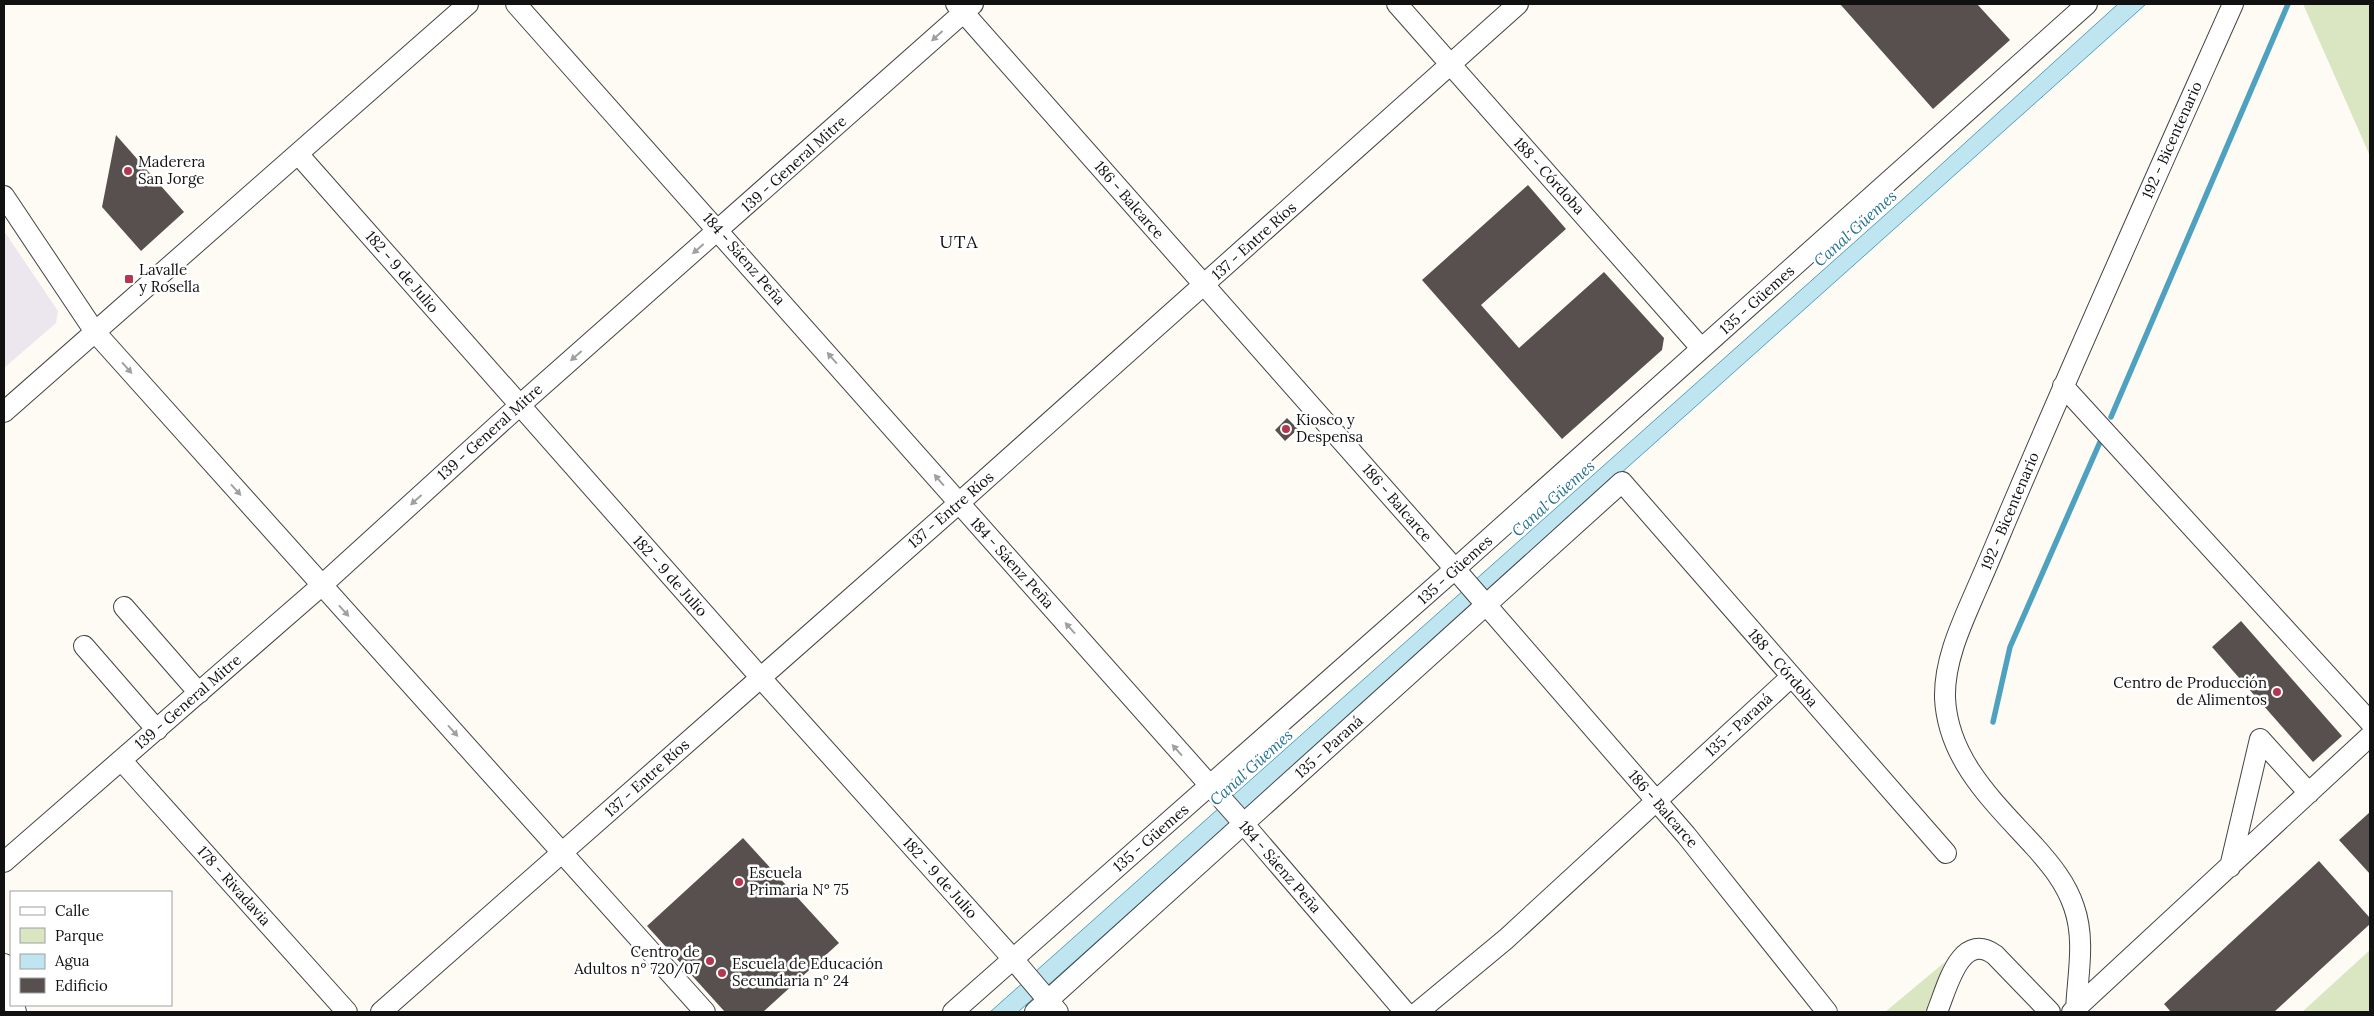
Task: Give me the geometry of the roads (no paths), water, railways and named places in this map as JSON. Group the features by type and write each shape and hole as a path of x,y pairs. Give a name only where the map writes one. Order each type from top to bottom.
{"street":[{"path":"4,412 468,4"},
{"name":"184 - Sáenz Peña","path":"516,4 719,230 958,503 1240,820 1405,1012"},
{"name":"188 - Córdoba","path":"1397,4 1701,348"},
{"name":"137 - Entre Ríos","path":"381,1012 1204,285 1518,4"},
{"name":"135 - Güemes","path":"953,1012 1016,962 1214,792 1458,573 1701,348 2087,4"},
{"name":"192 - Bicentenario","path":"2075,1012 2080,936 2075,909 2054,868 1977,782 1964,763 1954,743 1945,698 1947,676 1962,625 2063,386 2233,4"},
{"name":"139 - General Mitre","path":"5,858 122,761 321,586 719,230 964,7"},
{"name":"186 - Balcarce","path":"964,7 1204,285 1686,835 1827,1012"},
{"name":"182 - 9 de Julio","path":"298,154 760,677 1016,962 1046,1005"},
{"path":"4,196 95,332 705,1012"},
{"path":"2063,386 2370,722"},
{"name":"188 - Córdoba","path":"1622,482 1946,853"},
{"name":"135 - Paraná","path":"1046,1005 1240,820 1483,602 1622,482"},
{"path":"124,608 199,693"},
{"path":"84,646 157,730"},
{"name":"135 - Paraná","path":"1418,1012 1506,939 1791,677"},
{"path":"2075,1012 2370,736"},
{"path":"2230,867 2260,739 2309,793"},
{"name":"178 - Rivadavia","path":"122,761 347,1012"},
{"path":"1936,1012 1965,953 1971,949 1979,948 1988,950 1995,955 2050,1012"},
{"path":"4,964 10,989"}],"water":[{"name":"Canal Güemes","path":"2118,4 2146,4 1018,1012 990,1012 1912,191"}],"waterway":[{"path":"2111,417 2288,4"},
{"path":"1993,722 2010,647 2100,442"}],"place":[{"name":"Maderera San Jorge","path":"128,171"},
{"name":"Lavalle y Rosella","path":"129,279"},
{"name":"Kiosco y Despensa","path":"1286,429"},
{"name":"Centro de Producción de Alimentos","path":"2277,692"},
{"name":"Escuela Primaria N° 75","path":"739,882"},
{"name":"Centro de Adultos nº 720/07","path":"710,961"},
{"name":"Escuela de Educación Secundaria nº 24","path":"722,973"}],"district":[{"name":"UTA","path":"959,242"}]}
